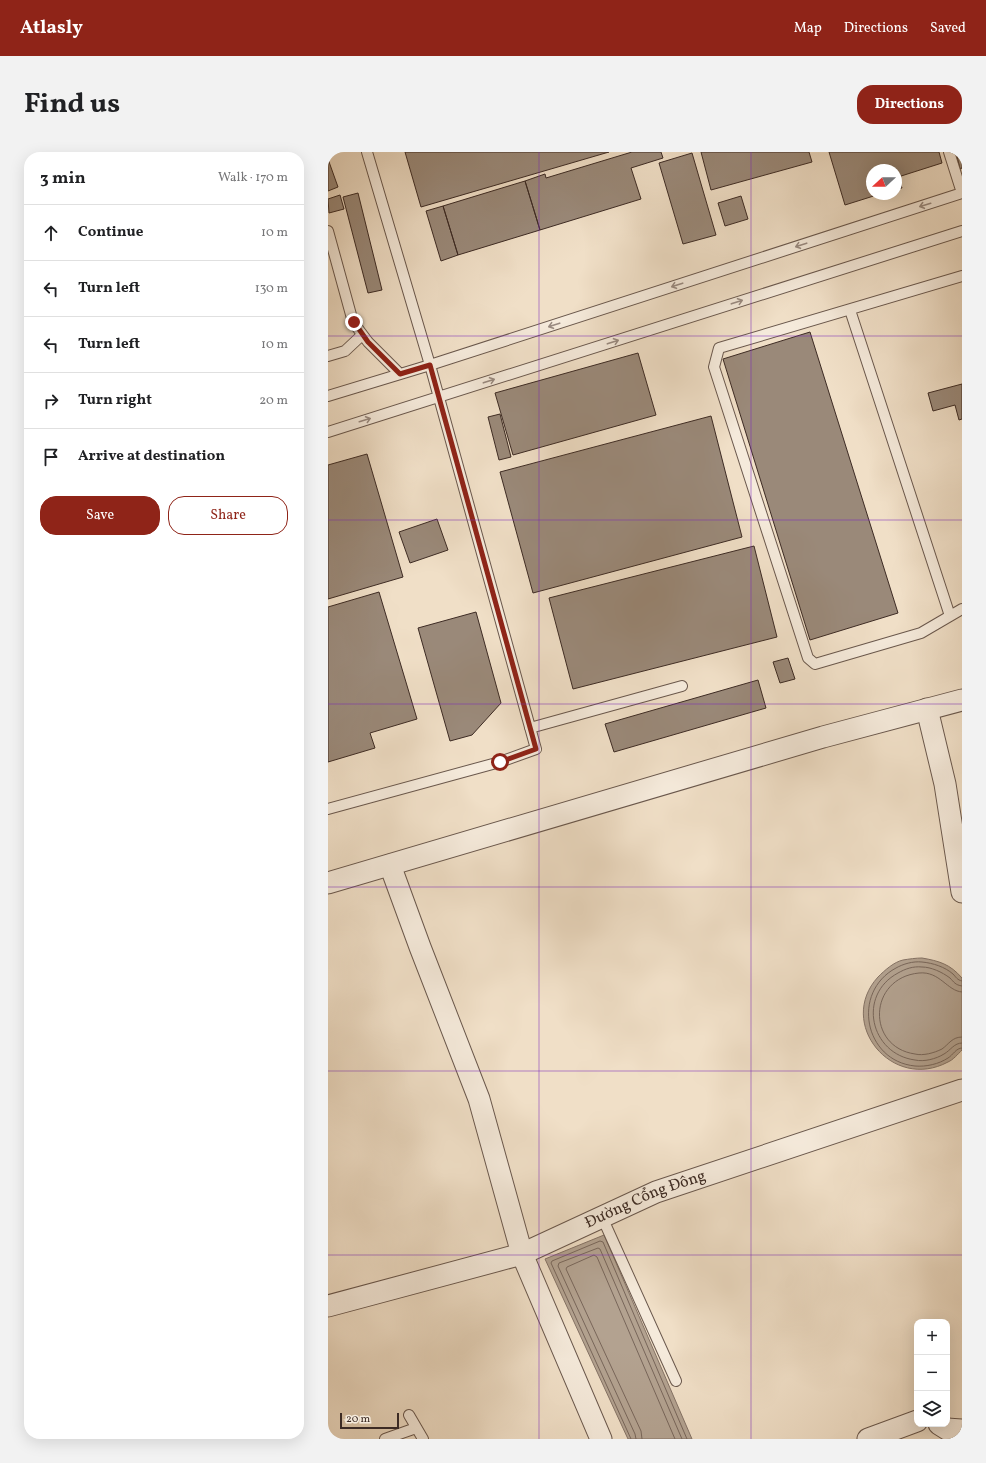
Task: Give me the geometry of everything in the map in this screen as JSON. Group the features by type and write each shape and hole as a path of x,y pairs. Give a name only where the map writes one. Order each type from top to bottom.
{"street":[{"path":"328,883 823,737 962,700"},
{"path":"927,709 945,784 962,892"},
{"path":"390,865 420,947 479,1098 522,1254 601,1439"},
{"name":"Đường Cổng Đông","path":"328,1306 522,1254 656,1192 962,1090"},
{"path":"868,1439 914,1422"},
{"path":"943,1427 947,1429 962,1430"}],"lane":[{"path":"328,809 500,762 536,749 430,365 367,152"},
{"path":"328,396 430,365 962,193 949,152"},
{"path":"328,231 354,322 368,342 400,374"},
{"path":"328,432 962,231"},
{"path":"962,276 719,348 714,367 808,658 815,664 921,633 962,609"},
{"path":"850,310 950,616"},
{"path":"328,356 345,351 362,335"},
{"path":"530,728 682,686"},
{"path":"602,1217 676,1381"},
{"path":"409,1415 422,1439"},
{"path":"384,1439 416,1428"}],"water":[{"path":"922,958 934,960 949,966 962,978 962,1050 950,1061 927,1069 908,1068 890,1060 876,1048 867,1032 863,1014 867,995 881,974 900,961"},
{"path":"604,1235 692,1439 628,1439 545,1259"}],"building":[{"path":"405,152 609,152 421,207"},
{"path":"632,152 661,152 663,158 631,168 641,199 540,230 525,181 545,174 546,178"},
{"path":"701,152 809,152 812,162 711,190"},
{"path":"829,152 939,152 942,163 902,176 902,164 866,164 866,198 845,205"},
{"path":"956,152 962,152 962,168 960,169"},
{"path":"692,153 716,235 683,244 659,163"},
{"path":"328,159 338,187 328,191"},
{"path":"525,181 540,230 458,255 443,206"},
{"path":"358,193 382,290 368,293 343,197"},
{"path":"340,195 344,209 329,213 328,199"},
{"path":"741,196 748,219 725,226 718,203"},
{"path":"443,206 458,255 441,261 426,211"},
{"path":"810,332 898,613 810,640 723,359"},
{"path":"638,353 656,415 513,455 495,393"},
{"path":"962,384 962,419 959,420 955,405 933,411 928,393"},
{"path":"500,414 511,457 499,460 488,417"},
{"path":"711,416 742,537 533,593 500,472"},
{"path":"367,454 403,577 328,599 328,465"},
{"path":"437,519 448,550 410,563 399,532"},
{"path":"754,546 777,637 573,689 549,598"},
{"path":"379,592 417,719 370,733 375,748 328,762 328,607"},
{"path":"476,612 501,703 472,735 450,741 418,628"},
{"path":"788,658 795,679 780,683 773,662"},
{"path":"758,680 766,708 614,752 605,724"}],"route":[{"path":"354,322 368,342 400,374 430,365 536,749 500,762"}]}
